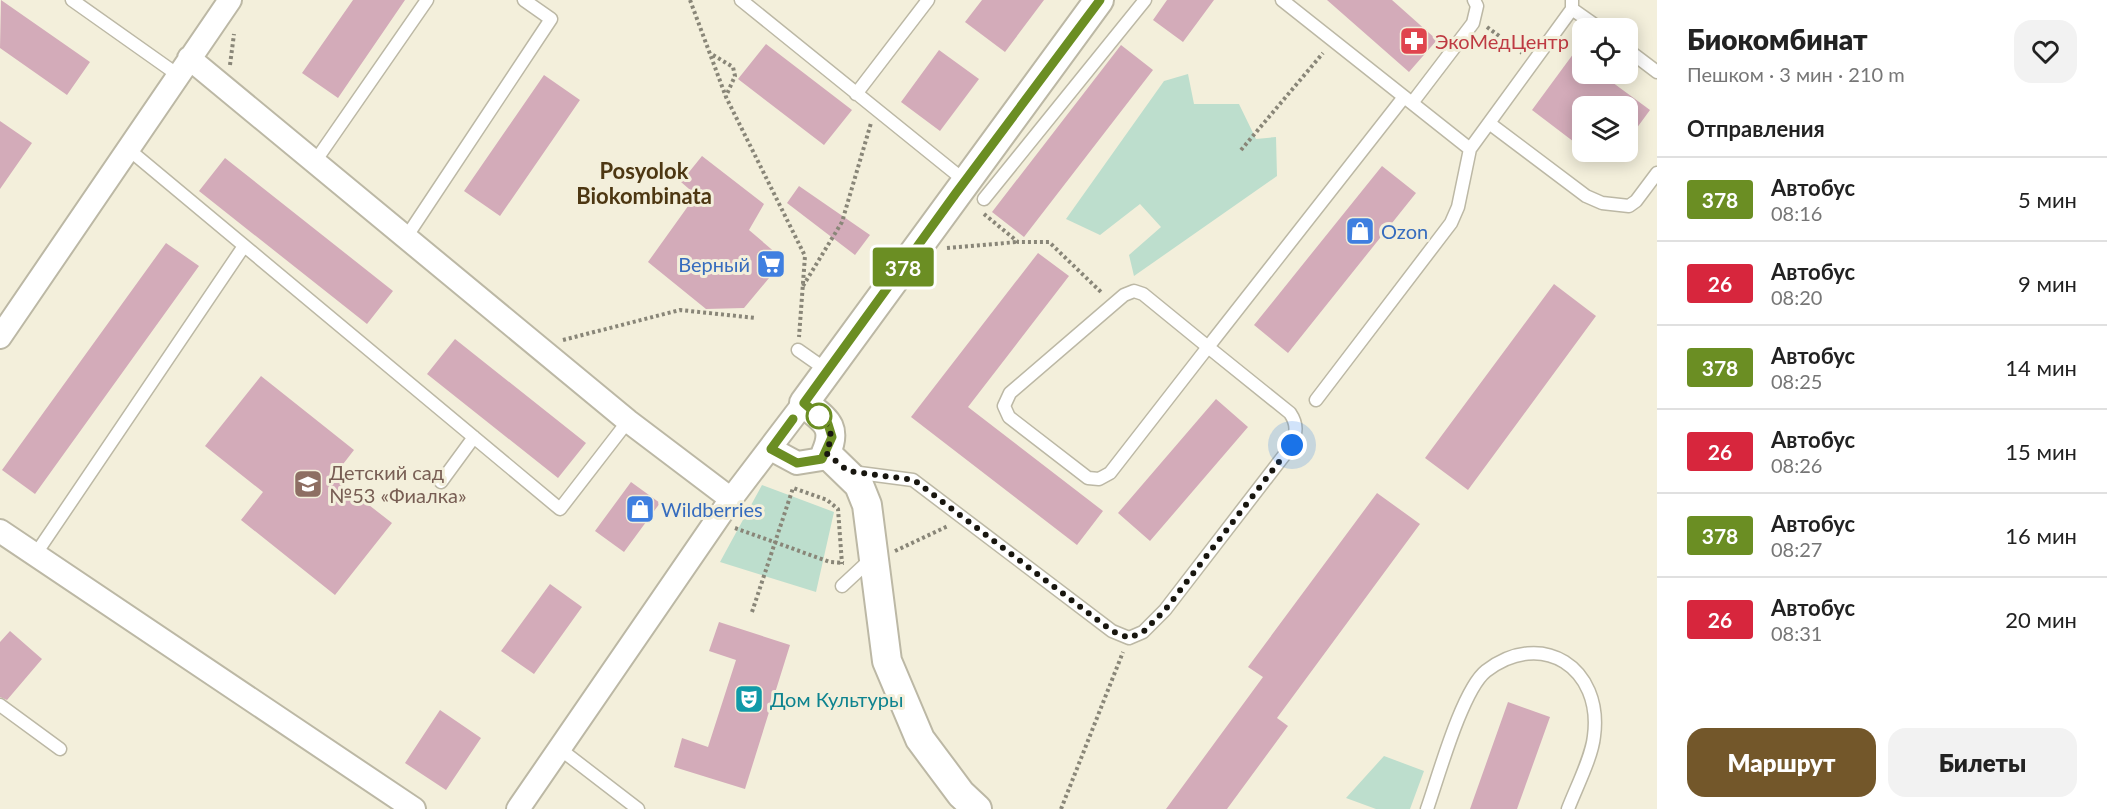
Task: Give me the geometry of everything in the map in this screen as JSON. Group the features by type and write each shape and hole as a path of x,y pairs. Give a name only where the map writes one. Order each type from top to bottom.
{"street":[{"path":"0,337 230,0"},
{"path":"518,809 725,509 915,251 968,191 1100,0"},
{"path":"183,67 227,90 539,346 725,509"},
{"path":"771,449 797,463 822,459 832,437 828,424 804,403"},
{"path":"826,453 848,471 859,485 867,505 887,661 920,740 963,804"},
{"path":"0,531 414,809"}],"lane":[{"path":"72,0 183,67"},
{"path":"314,163 427,0"},
{"path":"405,238 551,19 524,0"},
{"path":"741,0 875,108 968,191 1145,0"},
{"path":"856,94 928,0"},
{"path":"1282,0 1470,149"},
{"path":"848,471 914,480 1112,631 1129,638 1143,632 1165,610 1292,445 1297,431 1290,413 1208,347 1143,294 1134,291 1112,305 1010,393 1004,406 1009,417 1088,478 1099,479 1110,473 1208,347 1473,23 1477,6 1474,0"},
{"path":"1316,400 1451,223 1458,207 1470,149 1572,4 1588,18"},
{"path":"1638,58 1657,72"},
{"path":"1489,123 1586,196 1602,203 1629,206 1636,201 1657,173"},
{"path":"127,148 560,508 628,422"},
{"path":"35,555 244,246"},
{"path":"798,350 828,371"},
{"path":"441,482 474,437"},
{"path":"842,586 872,558"},
{"path":"1427,809 1469,693 1485,672 1510,659 1538,652 1555,656 1574,666 1584,682 1594,711 1594,737 1568,809"},
{"path":"0,705 60,749"},
{"path":"560,749 638,809"}],"path":[{"path":"690,0 726,97 805,256 798,350"},
{"path":"227,90 235,22"},
{"path":"1499,36 1525,56"},
{"path":"1240,150 1333,40"},
{"path":"712,55 733,67 735,76 726,97"},
{"path":"802,287 842,222 875,108"},
{"path":"968,191 1017,242"},
{"path":"915,251 1017,242 1049,242 1078,267 1112,305"},
{"path":"539,346 680,310 756,318"},
{"path":"725,509 734,528 775,544 842,564 838,509 827,500 794,488 775,544 752,612"},
{"path":"872,558 913,544 947,526 968,525 987,536"},
{"path":"1061,809 1129,638"}],"green space":[{"path":"1188,74 1194,104 1239,104 1256,139 1276,137 1277,176 1134,276 1129,255 1161,227 1140,204 1100,235 1066,219 1164,81"},
{"path":"762,485 834,512 816,592 720,562"},
{"path":"1384,756 1424,771 1410,809 1376,809 1346,798"}],"building":[{"path":"1,0 90,62 67,95 0,48"},
{"path":"353,0 405,0 338,98 302,73"},
{"path":"982,0 1044,0 1005,52 965,22"},
{"path":"1167,0 1214,0 1183,42 1153,20"},
{"path":"1327,0 1392,0 1437,40 1409,72"},
{"path":"766,44 852,110 824,145 738,79"},
{"path":"1121,45 1153,70 1024,237 992,212"},
{"path":"939,50 979,79 940,131 901,102"},
{"path":"1572,56 1572,84 1615,84 1631,96 1572,96 1572,140 1532,110"},
{"path":"544,75 580,100 500,216 464,191"},
{"path":"1638,101 1650,110 1638,126"},
{"path":"0,121 32,143 0,189"},
{"path":"702,156 764,204 749,230 784,260 744,308 706,309 648,262 696,195 681,182"},
{"path":"225,158 393,291 367,324 199,191"},
{"path":"1382,166 1416,193 1288,353 1254,325"},
{"path":"799,186 870,235 855,255 787,203"},
{"path":"166,243 199,266 35,494 2,470"},
{"path":"1038,253 1069,276 968,407 1103,511 1077,545 911,417"},
{"path":"1554,284 1596,316 1468,490 1425,458"},
{"path":"455,339 586,443 558,478 427,374"},
{"path":"261,376 354,450 333,477 392,523 335,595 241,520 263,492 205,446"},
{"path":"1216,399 1248,427 1150,541 1118,513"},
{"path":"631,482 660,503 624,552 595,531"},
{"path":"1377,493 1420,524 1277,718 1288,726 1227,809 1166,809 1263,677 1248,667"},
{"path":"550,584 582,607 534,674 501,651"},
{"name":"Дом Культуры","path":"719,622 790,645 745,789 674,767 682,738 708,747 736,660 709,651"},
{"path":"10,631 42,659 7,700 0,697 0,642"},
{"path":"1508,702 1550,717 1517,809 1470,809"},
{"path":"440,710 481,738 446,790 405,763"}],"bus line":[{"name":"378","path":"793,419 771,449 797,463 822,459 832,437 828,424 804,403 956,193 1100,0"}],"place":[{"name":"ЭкоМедЦентр","path":"1414,41"},
{"name":"Ozon","path":"1360,231"},
{"name":"Верный","path":"771,264"},
{"name":"Детский сад №53 «Фиалка»","path":"308,484"},
{"name":"Wildberries","path":"640,509"},
{"name":"Дом Культуры","path":"749,699"}],"district":[{"name":"Posyolok Biokombinata","path":"644,182"}],"route":[{"path":"819,416 828,424 832,437 826,453 848,471 914,480 1112,631 1129,638 1143,632 1165,610 1292,445"}]}
